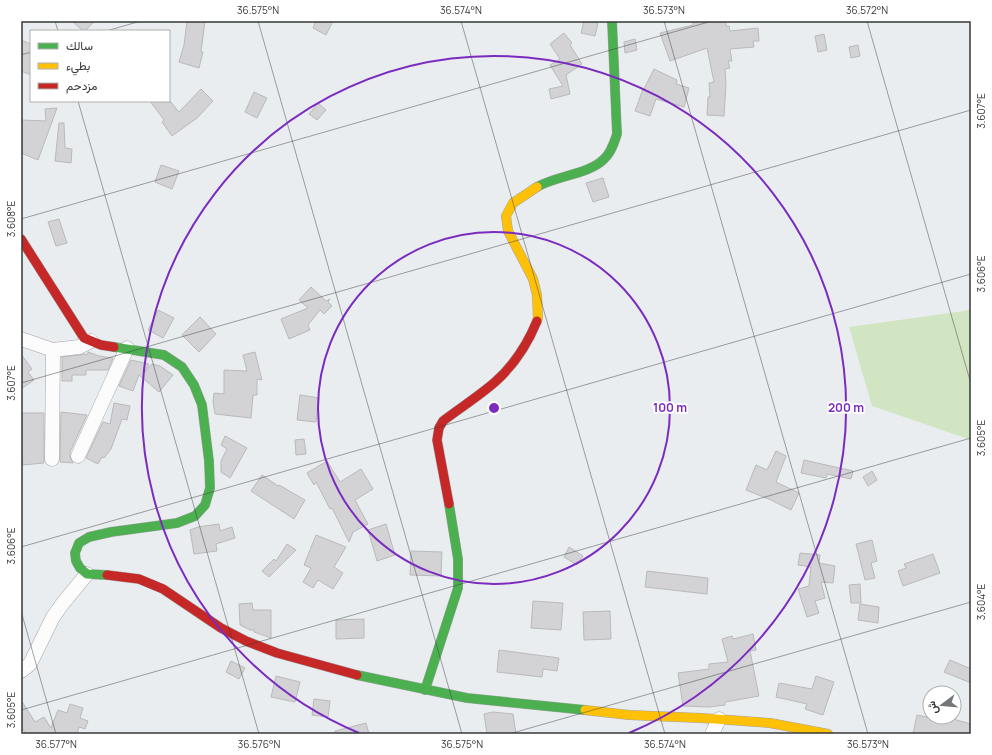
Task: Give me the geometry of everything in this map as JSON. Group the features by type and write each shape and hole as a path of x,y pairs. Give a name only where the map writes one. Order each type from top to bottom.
{"street":[{"path":"425,690 458,588 458,559 437,440 439,428 444,421 496,381 516,358 530,337 538,318 537,295 533,279 508,231 506,216 513,203 540,185 592,167 604,160 611,150 617,134 612,21"},
{"path":"21,238 84,338 101,345 164,355 182,367 194,386 202,406 209,461 210,488 205,505 195,516 177,523 111,532 89,537 79,543 75,552 76,562 87,574 116,575 139,579 163,589 221,628 246,641 277,653 372,679 467,698 629,715 770,723 828,734"},
{"path":"21,339 53,350 79,347 91,341"},
{"path":"78,456 127,348"},
{"path":"52,459 53,350"},
{"path":"21,671 30,664 53,617 87,574"},
{"path":"712,734 719,720"}],"green space":[{"path":"971,309 971,440 872,406 849,327"}],"building":[{"path":"72,21 95,21 86,30 82,30"},
{"path":"187,21 205,21 201,52 203,52 199,68 179,62 184,45"},
{"path":"316,21 333,21 326,35 313,28"},
{"path":"584,21 598,23 595,36 581,33"},
{"path":"726,21 726,26 729,26 730,31 758,28 759,41 753,41 754,47 730,49 732,61 728,61 730,68 725,69 726,84 724,116 707,115 708,97 710,97 709,83 714,82 707,48 670,61 660,33 693,25 693,22"},
{"path":"564,33 572,43 570,45 582,64 566,75 570,94 551,99 549,89 563,86 550,65 560,59 550,44"},
{"path":"824,34 827,50 818,52 815,36"},
{"path":"635,39 637,50 625,53 624,42"},
{"path":"21,40 30,44 30,75 21,71"},
{"path":"858,45 860,56 851,58 849,47"},
{"path":"654,69 677,80 676,84 689,88 684,107 656,99 650,116 635,111 643,89"},
{"path":"201,89 213,101 197,118 172,136 162,122 164,120 151,102 170,101 179,112"},
{"path":"254,92 267,98 257,118 245,112"},
{"path":"318,103 326,110 317,120 309,114"},
{"path":"57,108 38,160 21,153 21,120 46,121 45,109"},
{"path":"59,123 64,123 65,148 72,149 71,163 55,161"},
{"path":"161,165 179,171 172,189 155,182"},
{"path":"603,178 609,197 593,202 586,183"},
{"path":"59,219 67,243 56,246 48,222"},
{"path":"311,287 326,301 330,299 328,302 332,306 324,314 320,310 308,325 310,330 289,339 281,319 308,308 299,300"},
{"path":"158,310 174,318 163,338 148,330"},
{"path":"200,317 216,334 199,352 182,335"},
{"path":"88,352 99,356 113,358 108,370 86,370 86,375 72,375 72,381 62,381 62,357 88,354"},
{"path":"255,352 262,380 257,379 257,395 253,395 251,418 215,414 213,402 214,393 224,394 224,370 247,371 243,355"},
{"path":"21,354 32,369 28,372 34,380 21,389"},
{"path":"131,360 149,364 145,372 152,364 160,366 173,375 159,392 139,375 133,391 119,386"},
{"path":"300,395 319,398 316,422 297,420"},
{"path":"114,403 130,406 127,420 122,419 111,449 104,458 102,457 98,464 86,458 103,422 110,424"},
{"path":"61,412 87,415 70,452 70,457 73,463 60,462"},
{"path":"21,413 44,413 44,463 23,465 21,446"},
{"path":"225,436 247,448 230,478 221,472 221,461 227,449 221,445"},
{"path":"304,439 306,454 296,455 295,440"},
{"path":"776,451 786,456 776,482 799,493 791,510 746,490 756,465 767,470"},
{"path":"804,460 853,471 851,479 827,474 826,478 801,473"},
{"path":"327,461 340,482 361,469 373,489 355,500 368,524 353,532 349,542 332,508 330,509 316,482 314,485 307,473"},
{"path":"872,471 877,480 868,486 863,477"},
{"path":"262,475 278,486 279,485 305,500 294,519 251,491"},
{"path":"219,524 220,531 232,527 235,538 216,544 217,551 194,554 190,530 198,527"},
{"path":"386,524 395,555 377,561 368,530"},
{"path":"316,535 346,547 334,567 343,573 333,589 318,580 313,588 303,582 311,568 304,565"},
{"path":"872,540 877,561 871,563 875,578 865,580 856,544"},
{"path":"287,544 296,550 269,577 262,571 274,559 276,561"},
{"path":"569,547 583,556 577,565 564,557"},
{"path":"411,551 442,552 441,576 410,575"},
{"path":"800,553 820,555 819,563 835,566 833,583 821,582 825,598 815,601 819,613 807,617 798,589 809,586 811,567 798,565"},
{"path":"933,554 940,573 903,586 898,571 906,568 904,564"},
{"path":"647,571 708,578 707,594 645,587"},
{"path":"860,584 861,603 851,603 849,585"},
{"path":"533,601 563,603 561,630 531,628"},
{"path":"252,603 253,610 271,610 271,638 240,625 239,604"},
{"path":"860,604 879,607 878,623 858,620"},
{"path":"610,611 611,639 584,640 583,612"},
{"path":"364,619 364,638 336,639 336,620"},
{"path":"753,634 756,650 750,651 759,696 725,702 725,705 709,707 683,706 678,673 709,669 709,664 728,662 722,639 732,636 733,639"},
{"path":"499,650 559,658 557,671 543,669 542,677 497,672"},
{"path":"950,660 971,669 971,683 944,672"},
{"path":"231,661 245,668 239,679 226,672"},
{"path":"276,676 300,682 295,702 271,697"},
{"path":"816,676 834,682 823,715 805,709 807,704 776,697 779,683 812,689"},
{"path":"314,699 330,701 328,717 312,715"},
{"path":"21,700 35,722 44,717 51,728 58,710 67,713 70,704 83,708 80,718 88,721 85,729 79,727 77,734 26,734 21,726"},
{"path":"493,712 513,714 516,734 487,734 484,714"},
{"path":"917,715 922,716 922,725 962,725 962,722 971,724 971,734 913,734"},
{"path":"366,723 369,734 335,734 335,731"}],"traffic: fast":[{"path":"537,187 544,183 581,172 598,164 609,154 612,148 617,134 612,21"},
{"path":"107,575 87,574 80,568 76,561 75,553 79,543 89,537 111,532 177,523 195,516 205,505 210,488 209,461 202,405 194,385 182,367 164,355 114,347"},
{"path":"425,690 458,588 458,559 449,504"},
{"path":"357,675 467,698 585,710"}],"traffic: slow":[{"path":"537,187 513,203 506,216 508,231 533,279 537,295 537,321"},
{"path":"585,710 629,715 770,723 828,734"}],"traffic: jam":[{"path":"21,239 84,338 101,345 114,347"},
{"path":"449,504 437,440 439,428 443,421 502,376 519,354 537,321"},
{"path":"107,575 139,579 163,589 221,628 246,641 277,653 357,675"}]}
